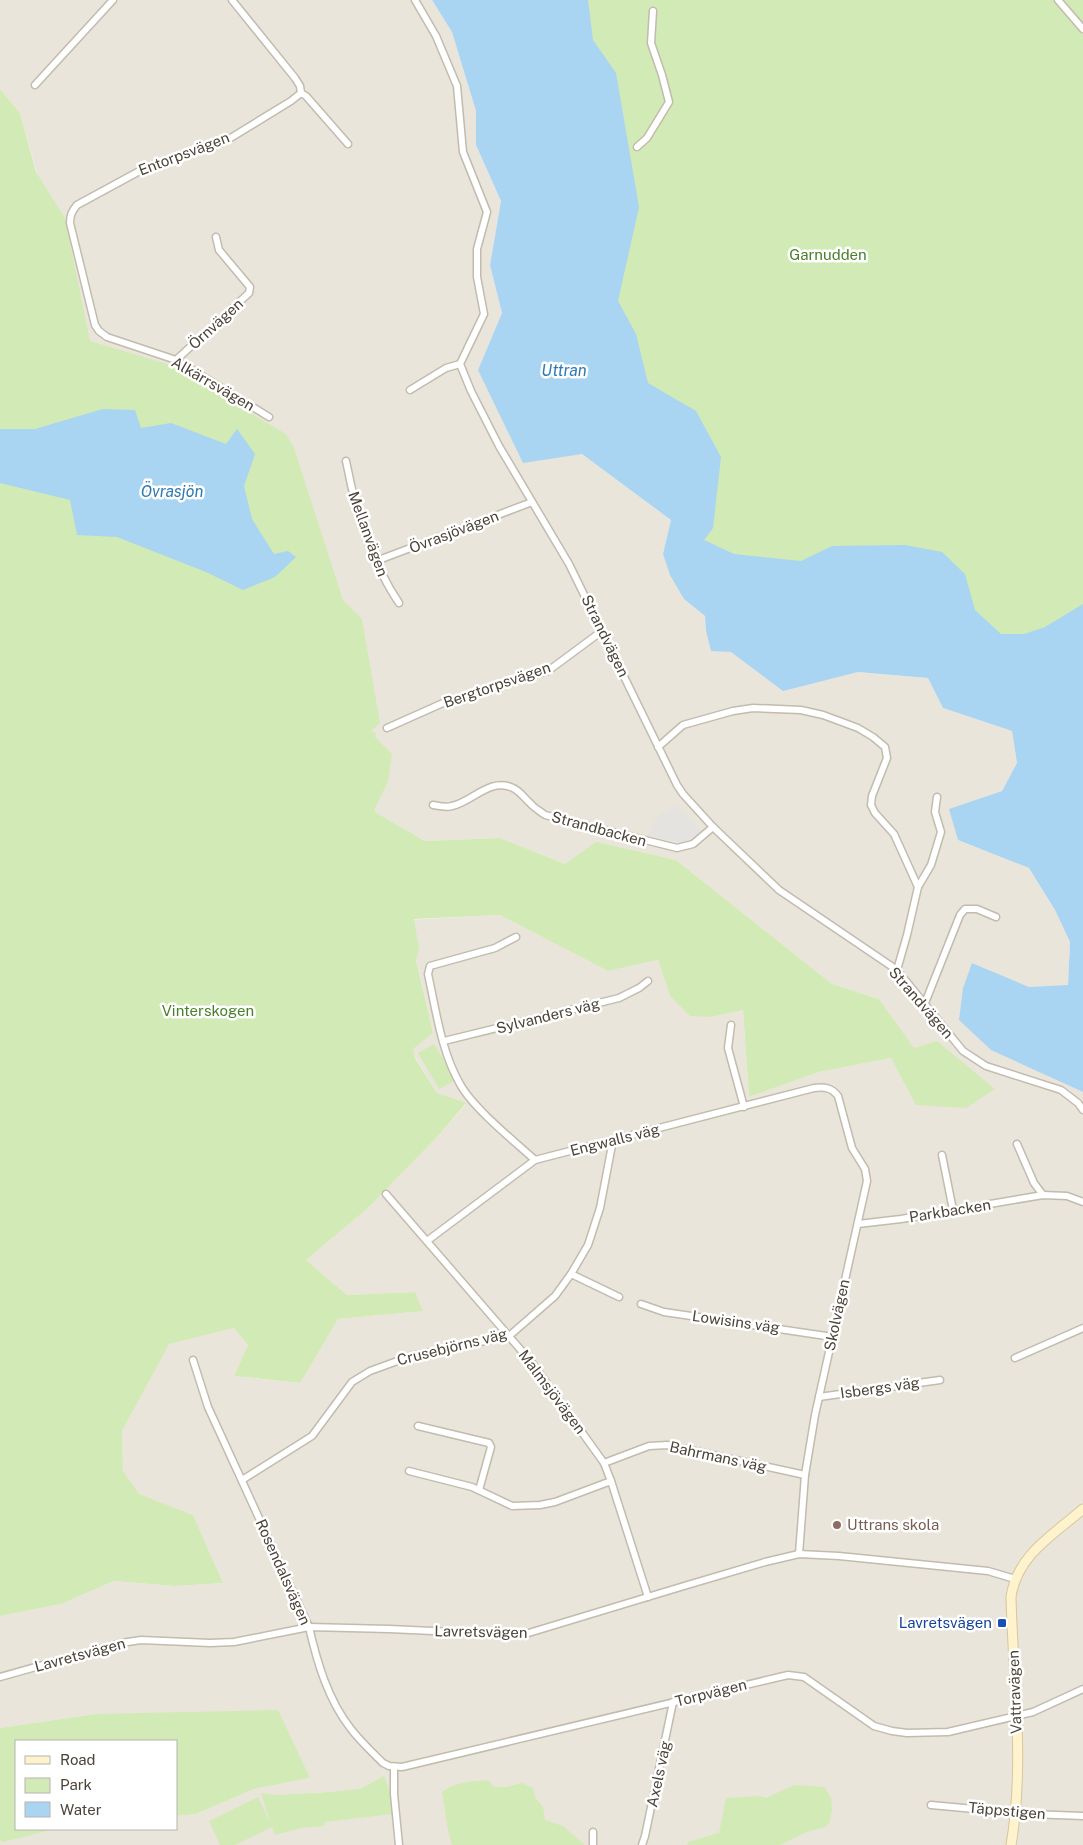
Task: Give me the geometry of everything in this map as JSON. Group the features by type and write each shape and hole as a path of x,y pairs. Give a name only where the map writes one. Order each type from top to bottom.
{"street":[{"path":"35,85 112,0"},
{"path":"232,0 295,78 301,92 348,144"},
{"path":"410,390 446,368 460,364 484,314 477,277 477,249 487,212 463,152 457,86 436,36 415,0"},
{"path":"1058,0 1083,29"},
{"path":"637,147 648,138 669,102 651,43 653,11"},
{"name":"Entorpsvägen","path":"70,216 77,204 130,175 147,167 224,142 291,101 301,92"},
{"name":"Alkärrsvägen","path":"70,216 70,223 98,331 107,337 176,360 269,417"},
{"name":"Örnvägen","path":"176,360 249,293 250,287 219,250 216,237"},
{"name":"Strandvägen","path":"460,364 470,391 499,446 569,564 658,747 683,794 713,827 779,890 897,970 963,1051 986,1066 1061,1090 1078,1103 1083,1110"},
{"name":"Mellanvägen","path":"346,461 356,506 376,561 383,578 399,603"},
{"name":"Övrasjövägen","path":"376,561 532,502"},
{"name":"Bergtorpsvägen","path":"387,728 443,703 548,670 602,631"},
{"path":"658,747 683,726 753,708 802,710 824,715 858,728 885,747 887,758 872,796 871,805 894,834 918,887"},
{"name":"Strandbacken","path":"433,804 444,807 453,806 493,786 507,785 515,789 530,804 545,815 677,848 693,844 713,827"},
{"path":"897,970 918,887 931,865 941,832 935,812 937,797"},
{"path":"925,1003 960,915 965,909 977,909 996,918"},
{"path":"516,937 495,948 430,966 428,974 451,1067 460,1086 476,1105 535,1160"},
{"name":"Sylvanders väg","path":"444,1041 619,998 648,981"},
{"path":"731,1024 728,1048 744,1107"},
{"name":"Engwalls väg","path":"427,1241 535,1160 826,1087"},
{"name":"Skolvägen","path":"799,1554 805,1475 819,1397 866,1188 866,1175 852,1148 838,1096 834,1091 826,1087"},
{"name":"Crusebjörns väg","path":"242,1480 312,1436 352,1382 370,1371 411,1356 510,1336 555,1296 588,1245 600,1208 613,1140"},
{"path":"1017,1144 1034,1183 1043,1196"},
{"path":"942,1155 953,1210"},
{"name":"Malmsjövägen","path":"386,1194 510,1336 544,1378 604,1463 648,1597"},
{"name":"Parkbacken","path":"858,1224 1043,1196 1067,1196 1083,1202"},
{"path":"571,1274 619,1297"},
{"name":"Lowisins väg","path":"641,1304 664,1312 833,1337"},
{"path":"1015,1358 1083,1328"},
{"name":"Rosendalsvägen","path":"193,1360 208,1407 309,1627 328,1690 340,1715 383,1762 394,1767"},
{"name":"Isbergs väg","path":"819,1397 940,1380"},
{"path":"418,1426 489,1443 490,1447 479,1490"},
{"name":"Bahrmans väg","path":"604,1463 649,1446 667,1445 805,1475"},
{"path":"409,1470 479,1490 512,1506 540,1505 555,1502 611,1481"},
{"name":"Vattravägen","path":"1011,1845 1018,1770 1011,1597 1015,1579 1022,1565 1037,1548 1083,1509"},
{"name":"Lavretsvägen","path":"0,1677 121,1643 141,1640 210,1643 234,1642 309,1627 389,1628 522,1635 765,1562 799,1554 839,1556 988,1571 1015,1579"},
{"name":"Torpvägen","path":"394,1767 402,1767 766,1679 795,1674 807,1679 874,1726 892,1731 914,1733 948,1732 1032,1712 1083,1689"},
{"name":"Axels väg","path":"642,1845 646,1836 673,1702"},
{"path":"394,1767 394,1794 399,1845"},
{"name":"Täppstigen","path":"931,1805 1083,1816"},
{"path":"593,1832 593,1845"}],"shaded area":[{"path":"0,0 432,0 452,32 476,111 476,145 501,201 490,265 502,313 478,370 582,454 671,520 663,554 684,599 705,616 706,631 783,690 858,672 928,678 943,708 1012,731 1017,763 1002,791 950,809 958,840 1029,868 1055,910 1070,942 1068,986 1029,987 972,963 1051,1077 1083,1092 1083,1845 0,1845 0,1840 3,1841 51,1830 178,1830 178,1816 196,1814 254,1789 310,1778 96,1714 0,1728 0,1616 61,1604 114,1581 174,1586 223,1583 193,1515 138,1494 123,1471 122,1431 168,1344 234,1328 248,1345 234,1376 299,1383 338,1319 423,1311 414,1292 347,1295 306,1260 368,1208 439,1135 466,1104 437,1093 411,1050 433,1033 407,920 500,915 608,971 658,960 670,996 712,1017 743,1010 749,1097 819,1072 891,1058 914,1049 879,999 832,984 676,860 596,843 565,864 500,838 425,841 373,811 388,782 370,732 103,409 20,113 0,89"},
{"path":"677,805 701,831 686,844 648,835 657,817"}],"green space":[{"name":"Garnudden","path":"508,0 1083,0 1083,758 972,676 703,586"},
{"name":"Vinterskogen","path":"0,89 20,113 36,172 65,218 90,341 167,364 286,434 294,448 341,598 362,619 380,723 371,731 376,733 375,737 392,754 388,782 375,808 375,812 425,841 500,838 565,864 596,842 676,860 832,984 879,999 914,1048 937,1041 995,1089 966,1108 916,1105 891,1058 819,1072 749,1097 743,1010 712,1017 690,1016 670,996 658,960 608,971 500,915 414,919 419,950 416,960 433,1033 413,1049 415,1058 437,1093 466,1103 439,1135 368,1208 306,1260 347,1295 415,1292 423,1311 338,1319 300,1383 234,1376 248,1345 234,1328 169,1344 122,1431 123,1471 139,1494 193,1515 223,1583 174,1586 114,1581 61,1604 0,1616"},
{"path":"434,1044 456,1080 439,1089 418,1053"},
{"path":"278,1710 310,1778 254,1789 196,1814 178,1816 178,1740 15,1740 15,1830 51,1830 3,1842 0,1840 0,1728 96,1714"},
{"path":"384,1776 391,1794 392,1814 325,1822 324,1826 301,1828 275,1835 272,1827 235,1845 220,1845 209,1821 258,1797 270,1822 261,1793 276,1795 360,1789"},
{"path":"488,1780 494,1787 507,1787 522,1783 533,1788 535,1797 543,1807 545,1820 563,1826 585,1845 452,1845 442,1792 458,1784"},
{"path":"794,1785 824,1787 831,1797 832,1809 830,1822 825,1827 807,1832 780,1845 687,1845 688,1842 719,1833 726,1798 760,1796 766,1798"}],"water":[{"name":"Uttran","path":"432,0 588,0 593,40 616,73 639,207 618,301 636,334 648,383 696,411 721,457 713,528 704,540 734,554 801,561 832,546 905,545 942,552 965,574 975,610 1001,634 1024,634 1045,627 1083,604 1083,1092 991,1050 959,1020 963,988 972,963 1029,987 1068,985 1070,942 1055,910 1029,868 958,840 949,809 1002,791 1017,763 1012,731 943,708 928,678 858,672 783,691 731,652 711,651 706,631 705,616 684,599 670,575 663,554 671,520 582,454 523,463 478,370 502,313 490,265 501,201 476,145 476,111 452,32"},
{"name":"Övrasjön","path":"103,409 135,410 141,428 171,423 226,444 237,429 255,454 244,486 252,519 274,554 288,551 296,557 275,577 243,590 206,572 117,537 77,535 70,500 0,483 0,429 35,429"}],"place":[{"name":"Uttrans skola","path":"837,1525"},
{"name":"Lavretsvägen","path":"1002,1623"}]}
